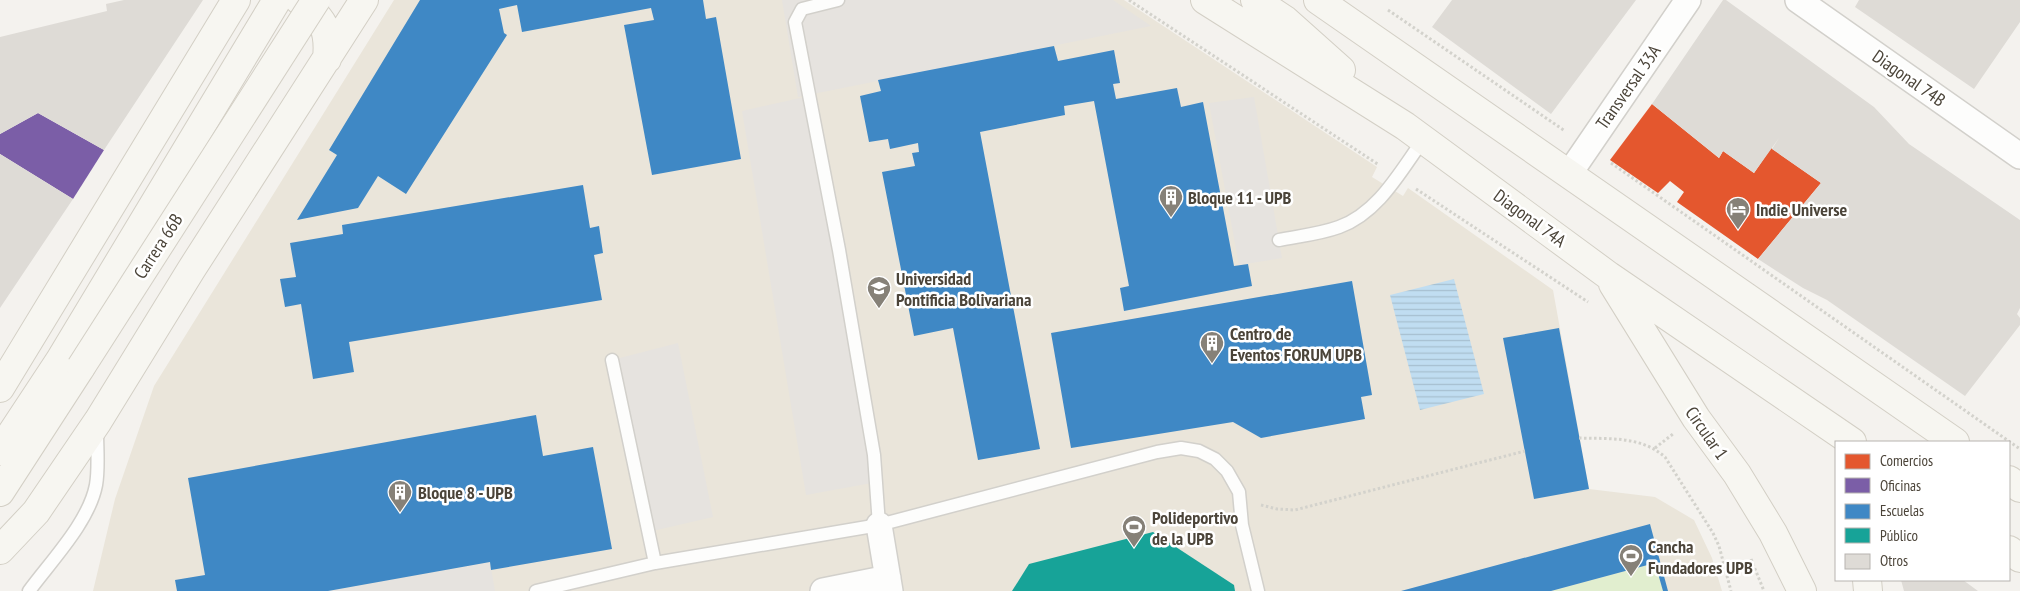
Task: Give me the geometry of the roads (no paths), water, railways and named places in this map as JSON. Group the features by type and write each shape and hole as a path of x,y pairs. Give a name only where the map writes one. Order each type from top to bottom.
{"main road":[{"path":"0,388 236,0"},
{"name":"Carrera 66B","path":"0,492 70,363 277,0"},
{"path":"299,0 314,11 325,26 329,42 327,59"},
{"name":"Carrera 66B","path":"0,451 70,363 316,0"},
{"path":"0,550 36,512 98,421 191,270 364,0"},
{"name":"Diagonal 74A","path":"1205,0 1414,133 1609,276 1851,441"},
{"path":"1256,0 1285,20 1414,133"},
{"path":"1318,0 1954,441"},
{"name":"Circular 1","path":"1609,276 1696,418 1737,474 1773,532 1802,591"}],"street":[{"name":"Transversal 33A","path":"1568,174 1688,0"},
{"name":"Diagonal 74B","path":"1798,0 2020,156"},
{"path":"823,591 889,584 880,525"}],"lane":[{"path":"838,0 802,9 796,22 839,250 874,455 880,525"},
{"path":"1279,240 1340,227 1371,209 1397,176 1414,133"},
{"path":"612,360 655,563"},
{"path":"29,591 78,526 96,486 98,421"},
{"path":"536,591 655,563 880,525 1157,452 1181,448 1199,451 1215,459 1227,471 1239,492 1242,525 1258,591"}],"water":[{"path":"1454,279 1484,394 1420,410 1390,295"}],"place":[{"name":"Bloque 11 - UPB","path":"1171,218"},
{"name":"Indie Universe","path":"1738,230"},
{"name":"Universidad Pontificia Bolivariana","path":"879,309"},
{"name":"Centro de Eventos FORUM UPB","path":"1212,364"},
{"name":"Bloque 8 - UPB","path":"400,513"},
{"name":"Polideportivo de la UPB","path":"1134,548"},
{"name":"Cancha Fundadores UPB","path":"1631,577"}]}
